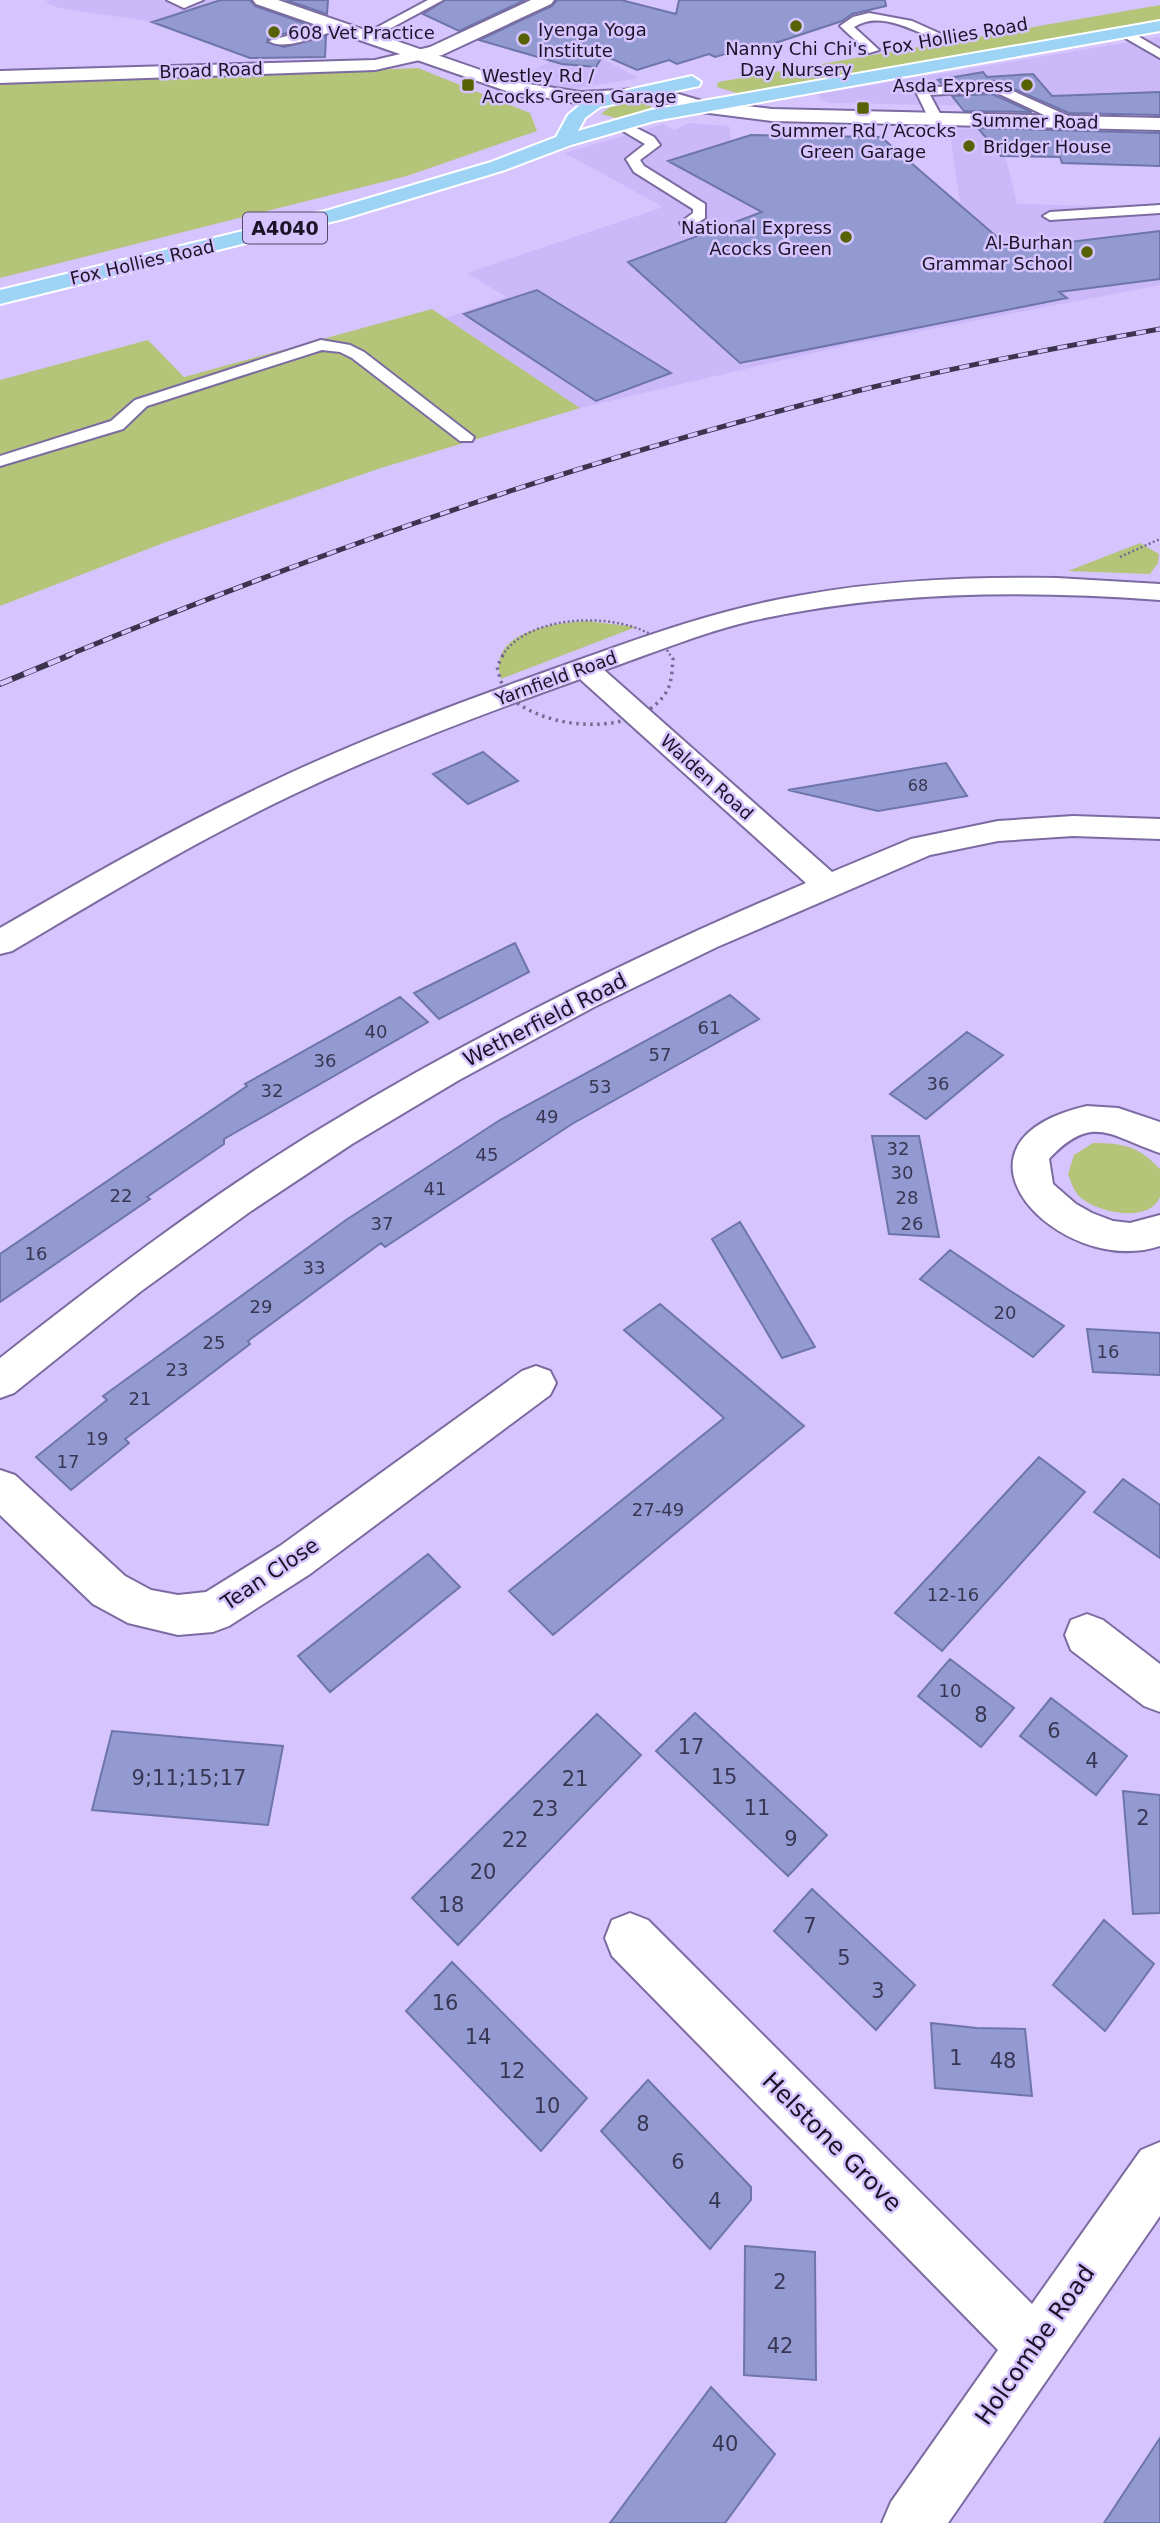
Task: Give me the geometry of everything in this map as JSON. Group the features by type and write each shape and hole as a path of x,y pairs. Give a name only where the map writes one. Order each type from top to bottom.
{"main road":[{"name":"Fox Hollies Road","path":"0,297 336,215 499,166 564,141 651,116 909,68 1160,26"},
{"name":"Fox Hollies Road","path":"849,54 966,34"},
{"path":"564,141 570,122 579,111 594,103 704,79"}],"street":[{"path":"262,0 606,122 651,116"},
{"name":"Broad Road","path":"0,77 375,65 422,56 493,26 545,0"},
{"name":"Summer Road","path":"512,87 581,98 658,94 701,106 772,115 1160,124"},
{"name":"Yarnfield Road","path":"0,943 205,827 321,771 508,695 693,628 834,598 929,589 1028,585 1160,592"},
{"name":"Walden Road","path":"585,668 828,886"},
{"name":"Wetherfield Road","path":"0,1381 137,1273 238,1200 339,1134 447,1071 582,999 705,939 922,846 998,831 1073,826 1160,829"},
{"path":"1160,1139 1120,1120 1079,1119 1048,1135 1030,1157 1037,1191 1069,1219 1108,1236 1153,1234 1160,1230"},
{"name":"Tean Close","path":"0,1488 109,1590 144,1609 178,1615 213,1612 295,1560 536,1383"},
{"path":"1087,1635 1160,1691"},
{"name":"Helstone Grove","path":"630,1938 1034,2346"},
{"name":"Holcombe Road","path":"912,2523 1160,2169"}],"lane":[{"path":"173,0 184,4 197,0"},
{"path":"365,37 437,0"},
{"path":"873,50 846,26 852,21 879,18 897,20 944,37"},
{"path":"275,41 298,39 336,26"},
{"path":"1124,32 1160,54"},
{"path":"909,68 936,119"},
{"path":"922,92 995,86 1070,122"},
{"path":"623,125 653,145 633,159 639,169 700,207 700,215 687,223"},
{"path":"1049,216 1160,209"},
{"path":"0,461 117,425 141,403 321,345 344,348 358,355 466,436"}],"shaded area":[{"path":"219,0 154,22 59,8 45,2"},
{"path":"1160,37 1160,109 831,103 820,100 818,94"},
{"path":"580,47 639,78 579,88 557,87 519,77"},
{"path":"688,123 729,126 734,161 804,198 960,202 949,128 999,130 1017,204 1151,207 1160,218 1160,285 843,346 580,408 445,318 506,297 467,273 663,207 565,153 663,124 675,130"}],"green space":[{"path":"1160,5 1160,20 740,94 717,87 718,82"},
{"path":"418,68 530,113 537,131 407,176 0,278 0,83"},
{"path":"637,101 649,103 652,109 616,118 601,114 610,107"},
{"path":"432,309 580,408 381,468 166,542 0,606 0,380 148,340 184,377"},
{"path":"1140,543 1159,554 1158,563 1150,574 1068,571"},
{"path":"587,621 636,627 501,679 499,663 504,650 513,640 542,628"},
{"path":"1093,1143 1130,1147 1145,1155 1160,1169 1160,1197 1154,1206 1145,1211 1120,1213 1095,1206 1077,1194 1068,1174 1074,1155"}],"building":[{"path":"221,0 250,0 255,6 312,26 268,38 267,42 284,47 326,36 325,57 250,58 152,22"},
{"path":"286,0 328,0 327,14"},
{"path":"445,0 525,0 459,31 423,14"},
{"path":"557,0 621,0 676,14 679,0 885,0 886,6 852,14 842,21 754,50 749,47 715,57 709,54 677,64 669,60 637,70 603,55 596,67 562,64 479,40 552,6"},
{"path":"983,72 987,77 1033,74 1052,96 1160,92 1160,115 1069,113 996,81 942,84 938,80"},
{"path":"992,94 1032,112 964,111 952,96"},
{"path":"978,128 1160,133 1160,166 1062,163 1060,157 1001,156"},
{"name":"National Express Acocks Green","path":"751,135 881,137 1011,249 1160,231 1160,279 1059,292 1067,298 740,363 628,262 762,212 668,161"},
{"path":"537,290 671,373 596,401 464,314"},
{"path":"483,752 518,781 468,804 433,774"},
{"path":"946,763 967,796 878,811 788,790"},
{"path":"515,943 529,972 439,1019 414,993"},
{"path":"730,995 759,1019 572,1124 385,1247 381,1243 248,1341 250,1344 125,1439 129,1443 71,1490 36,1457 107,1400 103,1396 346,1220 500,1120"},
{"path":"400,997 428,1022 224,1139 224,1144 147,1197 150,1199 0,1302 0,1254 247,1086 245,1084"},
{"path":"967,1032 1003,1055 926,1119 890,1094"},
{"path":"872,1136 919,1136 939,1237 889,1234"},
{"path":"740,1222 815,1347 782,1358 712,1239"},
{"path":"950,1250 1064,1326 1033,1357 920,1279"},
{"path":"660,1304 804,1426 553,1635 509,1591 724,1418 624,1330"},
{"path":"1087,1329 1160,1333 1160,1375 1093,1372"},
{"path":"1039,1457 1085,1492 942,1651 895,1613"},
{"path":"1123,1479 1160,1505 1160,1558 1094,1512"},
{"path":"428,1554 460,1587 330,1692 298,1656"},
{"path":"950,1659 1014,1708 981,1747 918,1696"},
{"path":"1051,1698 1127,1756 1096,1795 1020,1736"},
{"path":"695,1713 827,1835 788,1876 656,1751"},
{"path":"597,1714 641,1755 458,1945 412,1898"},
{"path":"112,1731 283,1746 268,1825 92,1810"},
{"path":"1123,1791 1160,1795 1160,1913 1133,1914"},
{"path":"812,1889 915,1985 876,2030 774,1931"},
{"path":"1104,1920 1154,1964 1105,2031 1053,1985"},
{"path":"452,1962 587,2098 541,2151 406,2011"},
{"path":"931,2023 1025,2029 1032,2096 935,2088"},
{"path":"648,2080 751,2187 751,2200 710,2249 601,2131"},
{"path":"745,2246 815,2252 816,2380 744,2375"},
{"path":"711,2387 775,2454 725,2523 610,2523"},
{"path":"1160,2438 1160,2523 1104,2523"}],"railway":[{"path":"66,656 360,542 558,475 658,445 898,381 1160,329"},
{"path":"0,684 70,655"}],"place":[{"name":"Nanny Chi Chi's Day Nursery","path":"796,26"},
{"name":"608 Vet Practice","path":"274,32"},
{"name":"Iyenga Yoga Institute","path":"524,39"},
{"name":"Westley Rd / Acocks Green Garage","path":"468,85"},
{"name":"Asda Express","path":"1027,85"},
{"name":"Summer Rd / Acocks Green Garage","path":"863,108"},
{"name":"Bridger House","path":"969,146"},
{"name":"National Express Acocks Green","path":"846,237"},
{"name":"Al-Burhan Grammar School","path":"1087,252"}]}
